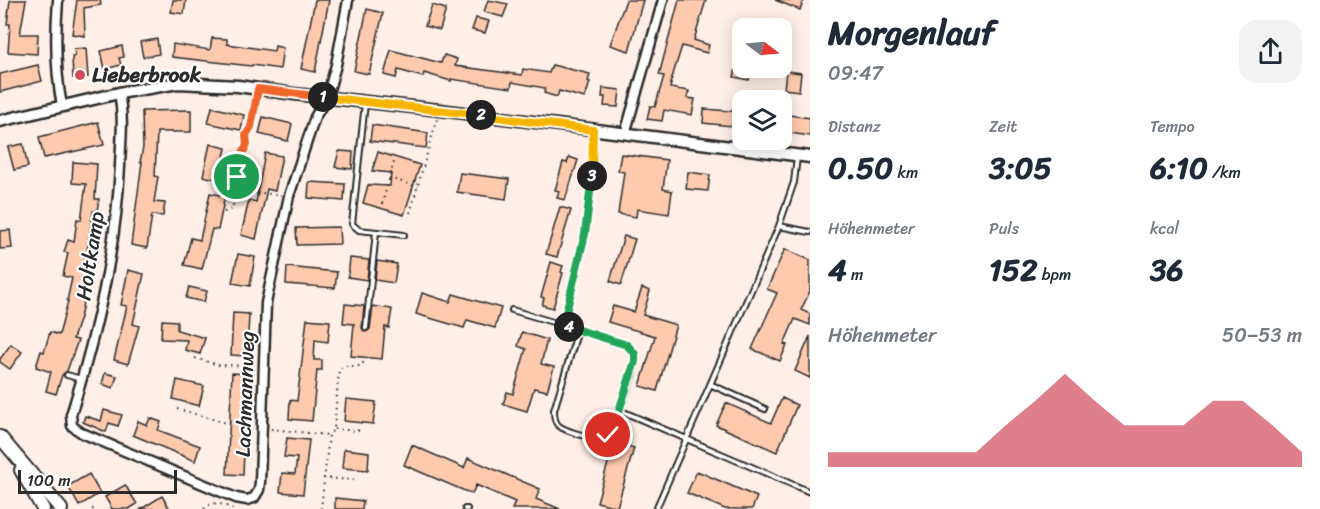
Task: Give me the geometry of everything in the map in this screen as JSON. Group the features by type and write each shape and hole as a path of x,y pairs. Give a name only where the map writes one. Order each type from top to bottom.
{"main road":[{"path":"2,443 44,509"},
{"path":"2,443 61,509"}],"street":[{"path":"58,0 55,37 56,69 62,106"},
{"name":"Lachmannweg","path":"70,422 82,433 236,498 247,500 254,498 259,490 266,303 289,196 315,117 327,97 336,65 348,0"},
{"path":"625,134 663,0"},
{"path":"0,121 119,93 178,83 327,97 810,158"},
{"name":"Holtkamp","path":"70,422 102,300 115,219 123,122 119,93"}],"lane":[{"path":"365,102 352,224 359,230 404,235"},
{"path":"563,325 587,223 593,130"},
{"path":"656,509 712,385 779,226 794,182 797,156"},
{"path":"779,226 810,232"},
{"path":"366,328 376,232"},
{"path":"512,310 563,325 627,345 632,349 635,361 619,411 612,429 608,435 601,438 563,429 554,418 554,410 578,330"},
{"path":"67,375 82,379"},
{"path":"712,385 765,409"},
{"path":"619,411 810,492"}],"path":[{"path":"241,188 237,177 243,162 243,153 247,144 246,135 251,127 258,89"},
{"path":"410,213 437,119"},
{"path":"382,204 394,162"},
{"path":"389,178 417,187"},
{"path":"241,188 254,195 270,193 289,196"},
{"path":"224,213 232,209 235,197 241,188"},
{"path":"195,358 219,365 263,366"},
{"path":"321,509 329,435 334,429 339,370 344,366 360,366 364,360"},
{"path":"177,409 227,423 261,426"},
{"path":"334,429 357,431 358,425"},
{"path":"271,429 329,435"},
{"path":"323,478 353,480 354,474"},
{"path":"204,509 212,503 219,503 234,509"},
{"path":"92,509 98,509"}],"building":[{"path":"10,0 26,0 20,34 38,34 37,54 8,52 10,24 7,24"},
{"path":"77,0 100,0 101,5 84,8 85,36 72,34"},
{"path":"173,0 186,0 184,14 171,12"},
{"path":"315,0 329,0 315,72 301,69"},
{"path":"488,0 508,4 503,17 484,12"},
{"path":"626,0 643,0 629,51 610,45"},
{"path":"679,0 706,0 694,40 709,45 707,53 682,46 670,84 670,88 689,91 687,98 695,99 692,115 664,110 662,121 647,119 650,106 655,107 664,76 659,75"},
{"path":"775,0 804,0 800,10"},
{"path":"432,5 446,9 440,30 425,26"},
{"path":"367,9 383,13 369,74 354,71"},
{"path":"476,18 489,21 485,33 472,30"},
{"path":"212,38 227,39 227,44 274,51 275,46 283,48 280,69 172,57 173,44 210,50"},
{"path":"157,39 159,54 143,57 140,42"},
{"path":"122,46 124,57 119,58 121,65 105,69 101,51"},
{"path":"86,48 88,77 73,78 74,49"},
{"path":"391,50 441,63 444,55 457,59 455,66 522,75 523,69 549,73 552,65 590,74 588,82 590,82 585,98 559,91 557,97 544,93 545,88 512,82 511,88 451,79 451,81 424,73 423,77 398,70 396,78 384,75"},
{"path":"38,65 42,81 0,92 0,74"},
{"path":"792,72 801,73 799,91 784,89 785,78 792,78"},
{"path":"603,88 620,90 618,107 604,106"},
{"path":"212,107 244,115 241,130 208,123"},
{"path":"704,109 732,111 732,126 703,123"},
{"path":"191,110 191,132 157,132 155,176 158,177 154,202 165,203 163,216 152,215 147,248 131,245 142,162 140,162 143,148 142,111"},
{"path":"792,115 810,118 810,136 792,133"},
{"path":"263,117 292,124 288,141 259,134"},
{"path":"98,122 104,145 44,158 39,137"},
{"path":"372,125 428,133 426,148 370,141"},
{"path":"23,144 28,167 14,170 8,147"},
{"path":"210,144 226,148 219,180 203,176"},
{"path":"339,151 353,152 352,169 335,167"},
{"path":"378,152 420,165 404,215 363,203 368,185 390,186 391,173 372,171"},
{"path":"265,153 282,156 275,191 267,189 256,239 241,235 249,200 256,202"},
{"path":"621,154 667,160 663,189 672,191 669,214 637,209 636,217 618,214 624,172 618,171"},
{"path":"569,157 578,160 565,200 557,198 559,191 555,190 563,162 567,163"},
{"path":"73,162 97,164 95,199 99,199 97,211 93,211 83,265 89,266 81,314 73,339 78,340 56,394 46,391 51,372 36,367 41,351 44,352 50,332 59,335 68,301 72,278 63,276 68,253 64,252 68,240 74,242 77,219 81,220 86,184 72,183"},
{"path":"688,172 710,175 708,191 686,189"},
{"path":"460,173 509,179 506,199 457,192"},
{"path":"309,182 345,184 344,201 308,198"},
{"path":"210,193 225,196 218,230 212,229 202,269 184,265 191,238 200,240"},
{"path":"560,207 571,210 557,257 546,254"},
{"path":"339,227 340,244 297,245 296,228"},
{"path":"10,230 12,248 0,249 0,231"},
{"path":"624,236 635,239 621,285 610,281"},
{"path":"785,249 810,260 810,291 801,310 810,314 810,325 795,319 784,344 787,345 780,361 752,349 777,293 767,289"},
{"path":"238,254 255,257 250,286 232,283"},
{"path":"350,258 369,260 367,280 348,277"},
{"path":"377,261 397,264 394,283 375,280"},
{"path":"551,262 563,266 553,308 542,305 544,298 541,297"},
{"path":"287,267 337,272 335,288 286,284"},
{"path":"128,270 144,274 133,324 139,326 128,364 114,360 127,306 121,305"},
{"path":"189,287 207,291 204,302 186,298"},
{"path":"642,288 650,291 643,315 676,325 657,391 640,386 655,336 608,322 613,306 634,312"},
{"path":"422,293 450,302 453,294 501,308 495,328 467,320 464,328 416,314"},
{"path":"345,304 364,306 362,328 365,332 370,329 373,306 392,309 389,328 385,327 382,359 351,356 354,324 343,323"},
{"path":"233,313 249,314 247,356 231,355"},
{"path":"307,319 330,321 328,342 315,340 314,360 322,360 322,370 317,370 312,421 289,419 290,400 297,401"},
{"path":"162,320 177,321 177,330 205,338 200,354 185,350 187,340 161,339"},
{"path":"522,332 547,340 541,364 554,367 547,391 534,388 527,411 503,404 507,392 513,394 526,349 518,346"},
{"path":"810,336 810,378 795,371"},
{"path":"11,344 22,352 10,369 0,362 0,359"},
{"path":"105,373 117,376 113,388 102,384"},
{"path":"232,373 247,374 243,475 227,474"},
{"path":"177,380 204,386 199,406 173,399"},
{"path":"782,398 797,405 777,452 716,425 726,403 771,423"},
{"path":"346,399 376,402 373,424 344,421"},
{"path":"104,410 122,415 118,426 109,423 106,432 83,422 85,416 101,421"},
{"path":"150,418 161,422 158,430 200,446 195,461 133,435 138,421 147,425"},
{"path":"287,438 309,440 303,494 280,492 282,473 295,474 297,458 284,457"},
{"path":"614,442 634,448 617,507 597,502"},
{"path":"412,445 464,468 468,458 540,489 536,499 560,509 512,509 515,502 476,485 472,494 404,465"},
{"path":"344,449 369,452 368,470 342,468"},
{"path":"697,471 757,497 752,509 725,509 687,493"},
{"path":"89,474 100,493 79,506 68,486"},
{"path":"125,485 137,504 129,509 112,509 105,497"},
{"path":"162,496 170,509 141,509"},
{"path":"335,498 363,501 362,509 335,509"}],"place":[{"name":"Lieberbrook","path":"80,75"}],"route":[{"path":"237,177 243,162 242,157 247,144 246,135 251,127 258,89 593,130 590,202 585,234 563,325 627,345 635,354 635,361 619,411 608,435"}]}
